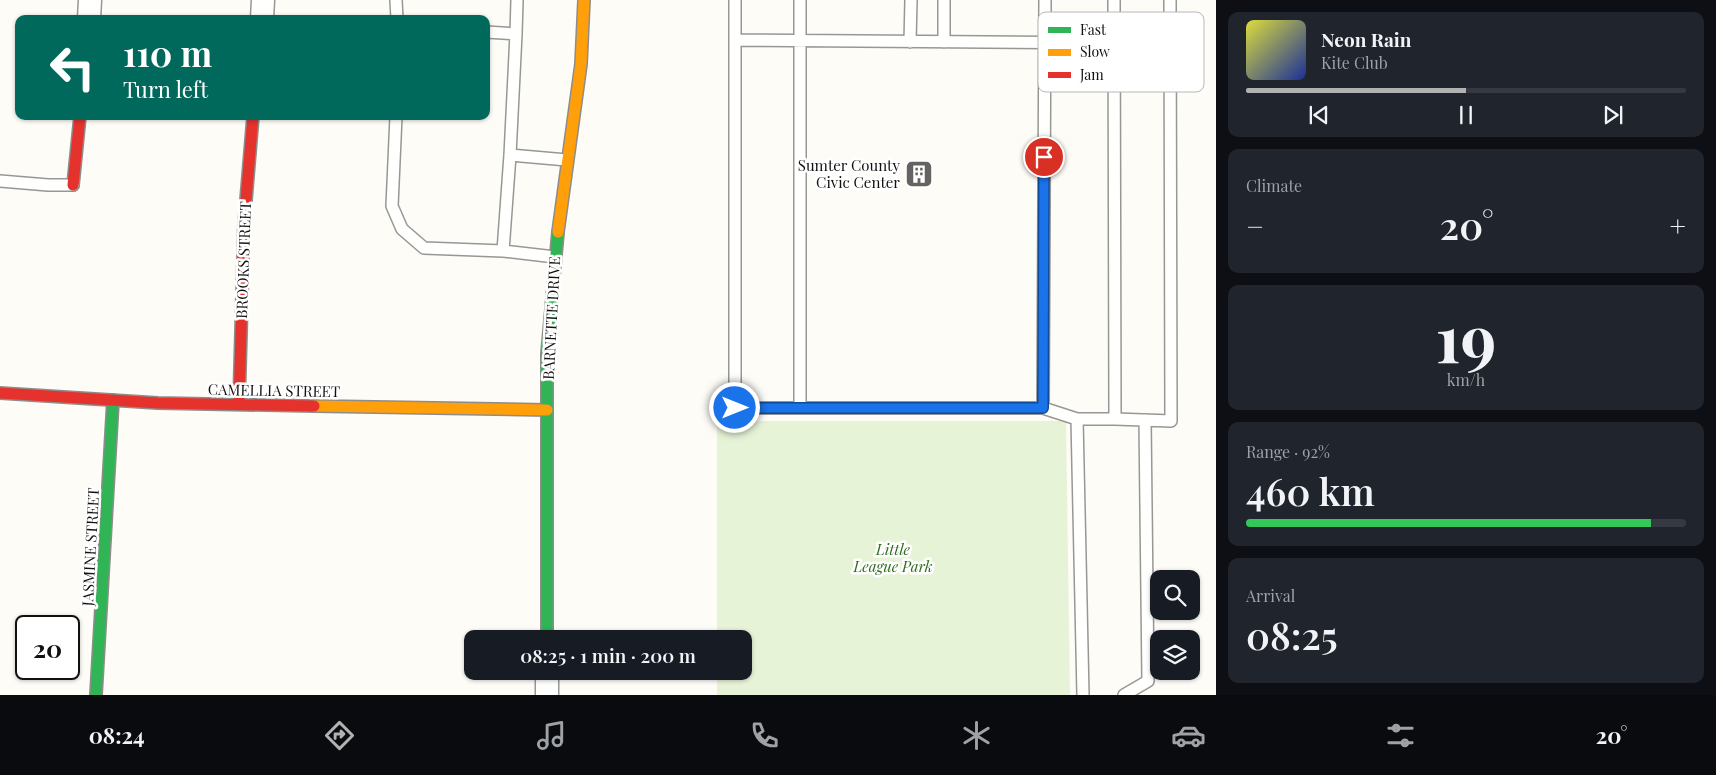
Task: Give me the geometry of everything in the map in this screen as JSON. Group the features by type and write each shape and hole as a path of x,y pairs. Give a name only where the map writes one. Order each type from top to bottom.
{"street":[{"path":"89,15 90,0"},
{"path":"262,15 263,0"},
{"name":"BARNETTE DRIVE","path":"546,630 548,354 555,257 581,64 584,0"},
{"path":"73,185 80,120"},
{"name":"BROOKS STREET","path":"239,404 242,255 252,120"},
{"name":"CAMELLIA STREET","path":"0,393 113,400 239,404 547,410"},
{"name":"JASMINE STREET","path":"96,695 113,400"},
{"path":"547,680 547,695"}],"lane":[{"path":"396,0 397,15"},
{"path":"503,251 510,155 517,0"},
{"path":"735,0 735,408 1043,408 1078,419 1171,421 1170,92"},
{"path":"800,0 800,408"},
{"path":"910,42 911,0"},
{"path":"944,0 944,42"},
{"path":"490,32 516,34"},
{"path":"735,40 1038,42"},
{"path":"1043,408 1045,92"},
{"path":"1114,92 1115,419"},
{"path":"396,120 392,206 402,229 424,248 503,251 555,257"},
{"path":"510,155 567,160"},
{"path":"0,180 48,185 73,185"},
{"path":"1078,419 1083,695"},
{"path":"1124,695 1148,681 1145,420"}],"green space":[{"name":"Little League Park","path":"717,421 1066,421 1070,695 717,695 717,680 752,680 752,630 717,630"}],"traffic: fast":[{"path":"547,630 547,354 558,232"},
{"path":"96,695 113,400"}],"traffic: slow":[{"path":"558,232 581,64 584,0"},
{"path":"314,406 547,410"}],"traffic: jam":[{"path":"73,185 80,120"},
{"path":"239,404 244,224 253,120"},
{"path":"0,393 158,403 314,406"}],"place":[{"name":"Sumter County Civic Center","path":"919,174"}],"route":[{"path":"735,408 1043,408 1044,157"}]}
